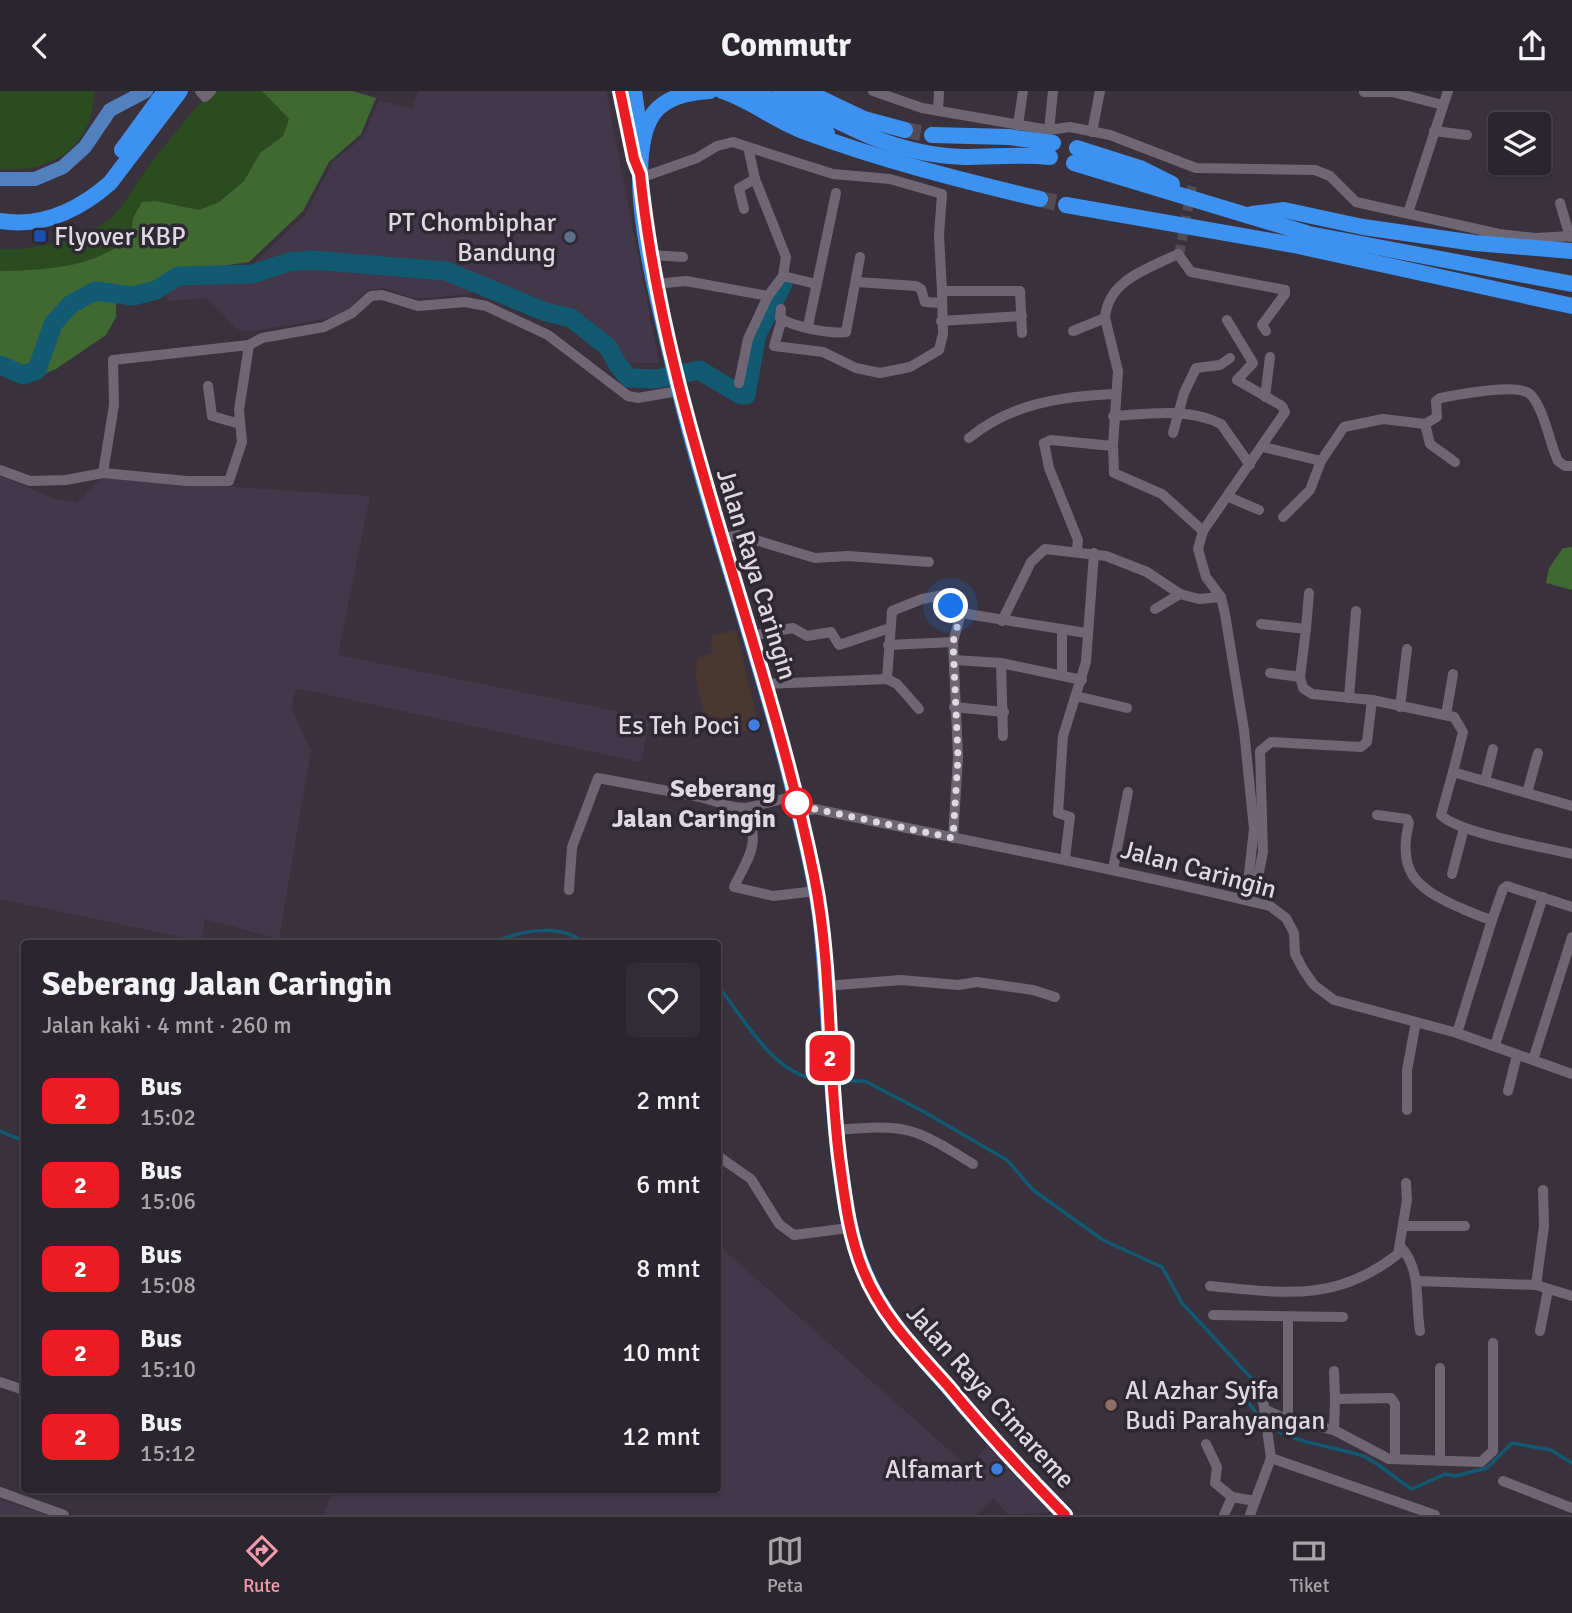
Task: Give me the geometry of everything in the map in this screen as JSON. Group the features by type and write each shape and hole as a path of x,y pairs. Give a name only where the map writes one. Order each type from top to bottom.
{"highway":[{"path":"0,213 42,210 60,205 87,190 99,180 165,91"},
{"path":"0,221 46,219 96,195 110,183 180,91"},
{"path":"628,96 710,91"},
{"path":"722,91 799,129 846,146 919,169 1040,199"},
{"path":"750,91 790,96 905,130"},
{"path":"639,166 648,125 660,104 685,92"},
{"name":"Jalan Raya Caringin","path":"628,96 654,284 678,388 720,539 765,684 797,804 816,891 834,1105"},
{"path":"790,96 846,146"},
{"path":"790,96 884,144 964,157 1017,153 1051,143"},
{"path":"932,135 1009,137 1051,143"},
{"path":"1076,156 1140,169 1200,202 1309,234 1572,284"},
{"path":"1066,205 1294,245 1572,306"},
{"path":"1242,215 1284,210 1375,229 1475,243 1571,241"},
{"name":"Jalan Raya Cimareme","path":"834,1105 849,1228 864,1272 898,1331 984,1431 1065,1515"}],"main road":[{"path":"0,179 23,181 53,172 78,155 112,108 146,91"}],"street":[{"path":"200,91 205,97 211,91"},
{"path":"938,111 939,91"},
{"path":"1018,125 1023,91"},
{"path":"1051,143 1053,91"},
{"path":"1092,132 1100,91"},
{"path":"1408,213 1448,91"},
{"path":"880,92 938,111 1018,125 1051,143"},
{"path":"1364,92 1392,92 1443,105"},
{"path":"1051,143 1070,127 1110,135 1196,168 1315,170 1330,176 1356,202 1499,234 1571,241 1560,203"},
{"path":"1434,131 1467,135"},
{"path":"639,166 697,158 717,146 733,142 833,174 890,179 942,194 939,235 943,334 936,352 910,367 880,373 856,368 823,352 774,346 782,314 808,326 846,332 860,257"},
{"path":"738,383 748,339 768,296 783,276 786,257 755,179 748,147"},
{"path":"1193,181 1196,168"},
{"path":"744,209 739,188 755,179"},
{"path":"808,326 836,193"},
{"path":"1203,531 1162,494 1114,473 1113,416 1117,361 1105,319 1106,303 1112,292 1138,273 1178,254 1191,272 1283,289 1285,294 1265,327"},
{"path":"650,255 683,257"},
{"path":"783,276 816,284"},
{"path":"654,284 686,281 768,296"},
{"path":"857,282 916,286 925,302 942,297 1016,289 1022,293 1021,333"},
{"path":"103,473 114,405 113,360 249,345 262,338 324,327 352,313 371,296 382,295 418,306 465,302 486,306 548,335 628,396 638,398 678,388"},
{"path":"942,321 1022,316"},
{"path":"1073,331 1105,319"},
{"path":"1227,320 1253,363 1237,380 1282,406 1285,412 1229,497 1203,531 1198,549 1206,577 1221,597 1241,704 1254,829 1249,901"},
{"path":"0,470 30,481 66,480 103,473 187,481 229,481 242,442 239,410 249,345"},
{"path":"1265,397 1270,357"},
{"path":"1173,433 1184,393 1196,368 1220,365 1230,358"},
{"path":"208,386 212,416 240,424"},
{"path":"1283,517 1310,489 1321,461 1344,427 1383,419 1425,423 1437,417 1436,401 1440,398 1492,390 1527,392 1534,399 1558,461 1565,466 1572,466"},
{"path":"969,438 984,425 1042,401 1077,395 1116,394"},
{"path":"1113,416 1180,413 1221,424 1250,465"},
{"path":"1425,423 1430,444 1455,462"},
{"path":"1077,550 1078,540 1049,468 1044,443 1051,440 1113,446"},
{"path":"1263,447 1321,461"},
{"path":"1229,497 1259,510"},
{"path":"720,539 738,535 815,558 848,556 929,562"},
{"path":"1002,621 1039,553 1050,549 1094,553 1147,572 1180,594 1199,599 1221,597"},
{"path":"1065,858 1070,817 1058,813 1063,736 1086,662 1086,633 1094,553"},
{"path":"1309,593 1300,677 1303,688 1311,694 1372,700 1446,715 1460,724 1463,733 1441,815 1464,828 1572,854"},
{"path":"887,679 892,611 936,595 949,594 951,606 961,613 1086,633"},
{"path":"1155,609 1180,594"},
{"path":"1349,698 1356,611"},
{"path":"953,838 958,757 953,642 961,613"},
{"path":"1261,624 1306,629"},
{"path":"751,636 793,628 807,636 831,632 839,645 890,628"},
{"path":"1062,630 1062,675"},
{"path":"888,645 953,642"},
{"path":"1400,706 1407,649"},
{"path":"954,660 1001,663 1082,680"},
{"path":"1001,663 1003,736"},
{"path":"1270,673 1300,677"},
{"path":"1446,715 1453,674"},
{"path":"765,684 887,679 897,684 919,709"},
{"path":"1076,696 1127,708"},
{"path":"1249,901 1263,852 1264,808 1259,758 1264,745 1271,742 1362,747 1367,742 1372,700"},
{"path":"954,707 1004,712"},
{"path":"1485,781 1493,748"},
{"path":"1527,793 1538,753"},
{"path":"1247,758 1259,758"},
{"path":"1453,772 1572,806"},
{"path":"569,890 572,847 598,778 746,808 797,804"},
{"path":"1113,869 1128,792"},
{"name":"Jalan Caringin","path":"797,804 953,838 1065,858 1270,906 1286,918 1294,933 1295,954 1314,985 1335,1000 1457,1033 1571,1072"},
{"path":"746,808 752,823 751,856 734,887 772,896 816,891"},
{"path":"1377,815 1407,819 1409,823 1406,846 1419,886 1430,895 1492,920"},
{"path":"1452,874 1464,828"},
{"path":"1457,1033 1503,889 1507,886 1572,907"},
{"path":"1495,1045 1543,897"},
{"path":"1533,1060 1572,937"},
{"path":"825,986 938,980 958,985 977,982 1033,990 1055,997"},
{"path":"1406,1110 1407,1070 1416,1022"},
{"path":"1508,1091 1517,1055"},
{"path":"835,1130 906,1127 925,1134 972,1164"},
{"path":"721,1158 751,1179 779,1224 794,1235 849,1228"},
{"path":"1210,1286 1250,1290 1331,1290 1344,1286 1390,1261 1402,1247 1406,1183"},
{"path":"1536,1285 1544,1226 1543,1190"},
{"path":"1404,1226 1465,1226"},
{"path":"1402,1247 1412,1262 1417,1281 1420,1331"},
{"path":"1417,1281 1536,1285 1572,1296"},
{"path":"1540,1331 1548,1290"},
{"path":"1213,1315 1343,1317"},
{"path":"1288,1317 1288,1420"},
{"path":"1266,1414 1334,1430 1395,1459 1481,1462 1493,1451 1493,1343"},
{"path":"1440,1368 1440,1461"},
{"path":"1334,1371 1334,1430"},
{"path":"0,1381 21,1390"},
{"path":"1251,1515 1271,1458 1262,1393"},
{"path":"1335,1399 1387,1397 1394,1400 1395,1459"},
{"path":"1206,1444 1217,1467 1215,1483 1232,1497 1255,1501"},
{"path":"1271,1458 1435,1515"},
{"path":"1503,1481 1572,1508"},
{"path":"0,1492 64,1515"},
{"path":"1226,1514 1232,1497"}],"shaded area":[{"path":"419,91 606,91 659,363 612,363 602,345 571,322 487,291 433,298 410,297 384,288 368,290 341,316 248,332 237,329 207,298 168,301 165,289 202,273 251,266 305,215 333,162 363,137 379,101 412,108"},
{"path":"0,475 52,498 77,503 102,478 370,496 338,655 650,718 641,762 296,688 291,708 311,750 279,939 205,919 201,940 196,940 0,899"},
{"path":"736,630 759,729 735,734 729,719 704,716 696,677 697,658 712,653 711,636"},
{"path":"721,1248 968,1467 987,1446 1052,1512 1008,1515 993,1498 976,1515 323,1515 332,1493 721,1493"},
{"path":"0,1500 50,1515 0,1515"}],"green space":[{"path":"0,91 94,91 87,127 78,141 53,161 19,169 0,169"},
{"path":"211,91 262,91 289,119 283,136 260,153 244,181 219,202 199,210 156,201 133,218 131,236 117,247 86,261 35,270 0,271 0,249 53,243 81,235 109,220 163,147"},
{"path":"262,91 352,91 376,98 361,134 329,162 303,211 249,262 173,273 155,285 135,290 110,289 116,303 116,317 106,335 56,369 32,379 10,376 0,370 0,271 52,268 102,255 131,236 133,218 142,202 156,201 199,210 219,202 244,181 260,153 283,136 289,119"},
{"path":"1572,547 1572,590 1546,583 1549,568 1563,548"}],"waterway":[{"path":"0,365 23,375 37,370 53,324 71,304 95,291 133,296 156,290 178,276 252,274 289,262 312,260 446,271 546,312 571,318 608,347 629,378 656,379 699,370 741,395 746,395 757,334 783,284"},
{"path":"501,940 540,931 564,932 580,940"},
{"path":"721,990 764,1047 778,1060 809,1078 828,1081"},
{"path":"835,1081 865,1081 926,1113 1007,1160 1033,1190 1103,1240 1162,1267 1182,1303 1253,1380 1245,1398 1264,1423"},
{"path":"0,1131 21,1140"},
{"path":"1270,1427 1304,1441 1363,1456 1412,1489 1445,1474 1455,1476 1487,1468 1512,1443 1551,1450 1572,1463"}],"tunnel":[{"path":"905,130 932,135"},
{"path":"1179,255 1193,181"},
{"path":"1040,199 1066,205"}],"bus line":[{"name":"2","path":"620,91 634,159 640,174 654,284 678,391 761,669 814,876 820,918 835,1130 849,1228 864,1272 886,1316 984,1431 1065,1515"}],"place":[{"name":"Flyover KBP","path":"40,236"},
{"name":"PT Chombiphar Bandung","path":"570,237"},
{"name":"Es Teh Poci","path":"754,725"},
{"name":"Seberang Jalan Caringin","path":"797,803"},
{"name":"Al Azhar Syifa Budi Parahyangan","path":"1111,1405"},
{"name":"Alfamart","path":"997,1469"}],"route":[{"path":"797,803 799,812 815,809 953,838 958,757 953,642 961,613 951,606"}]}
